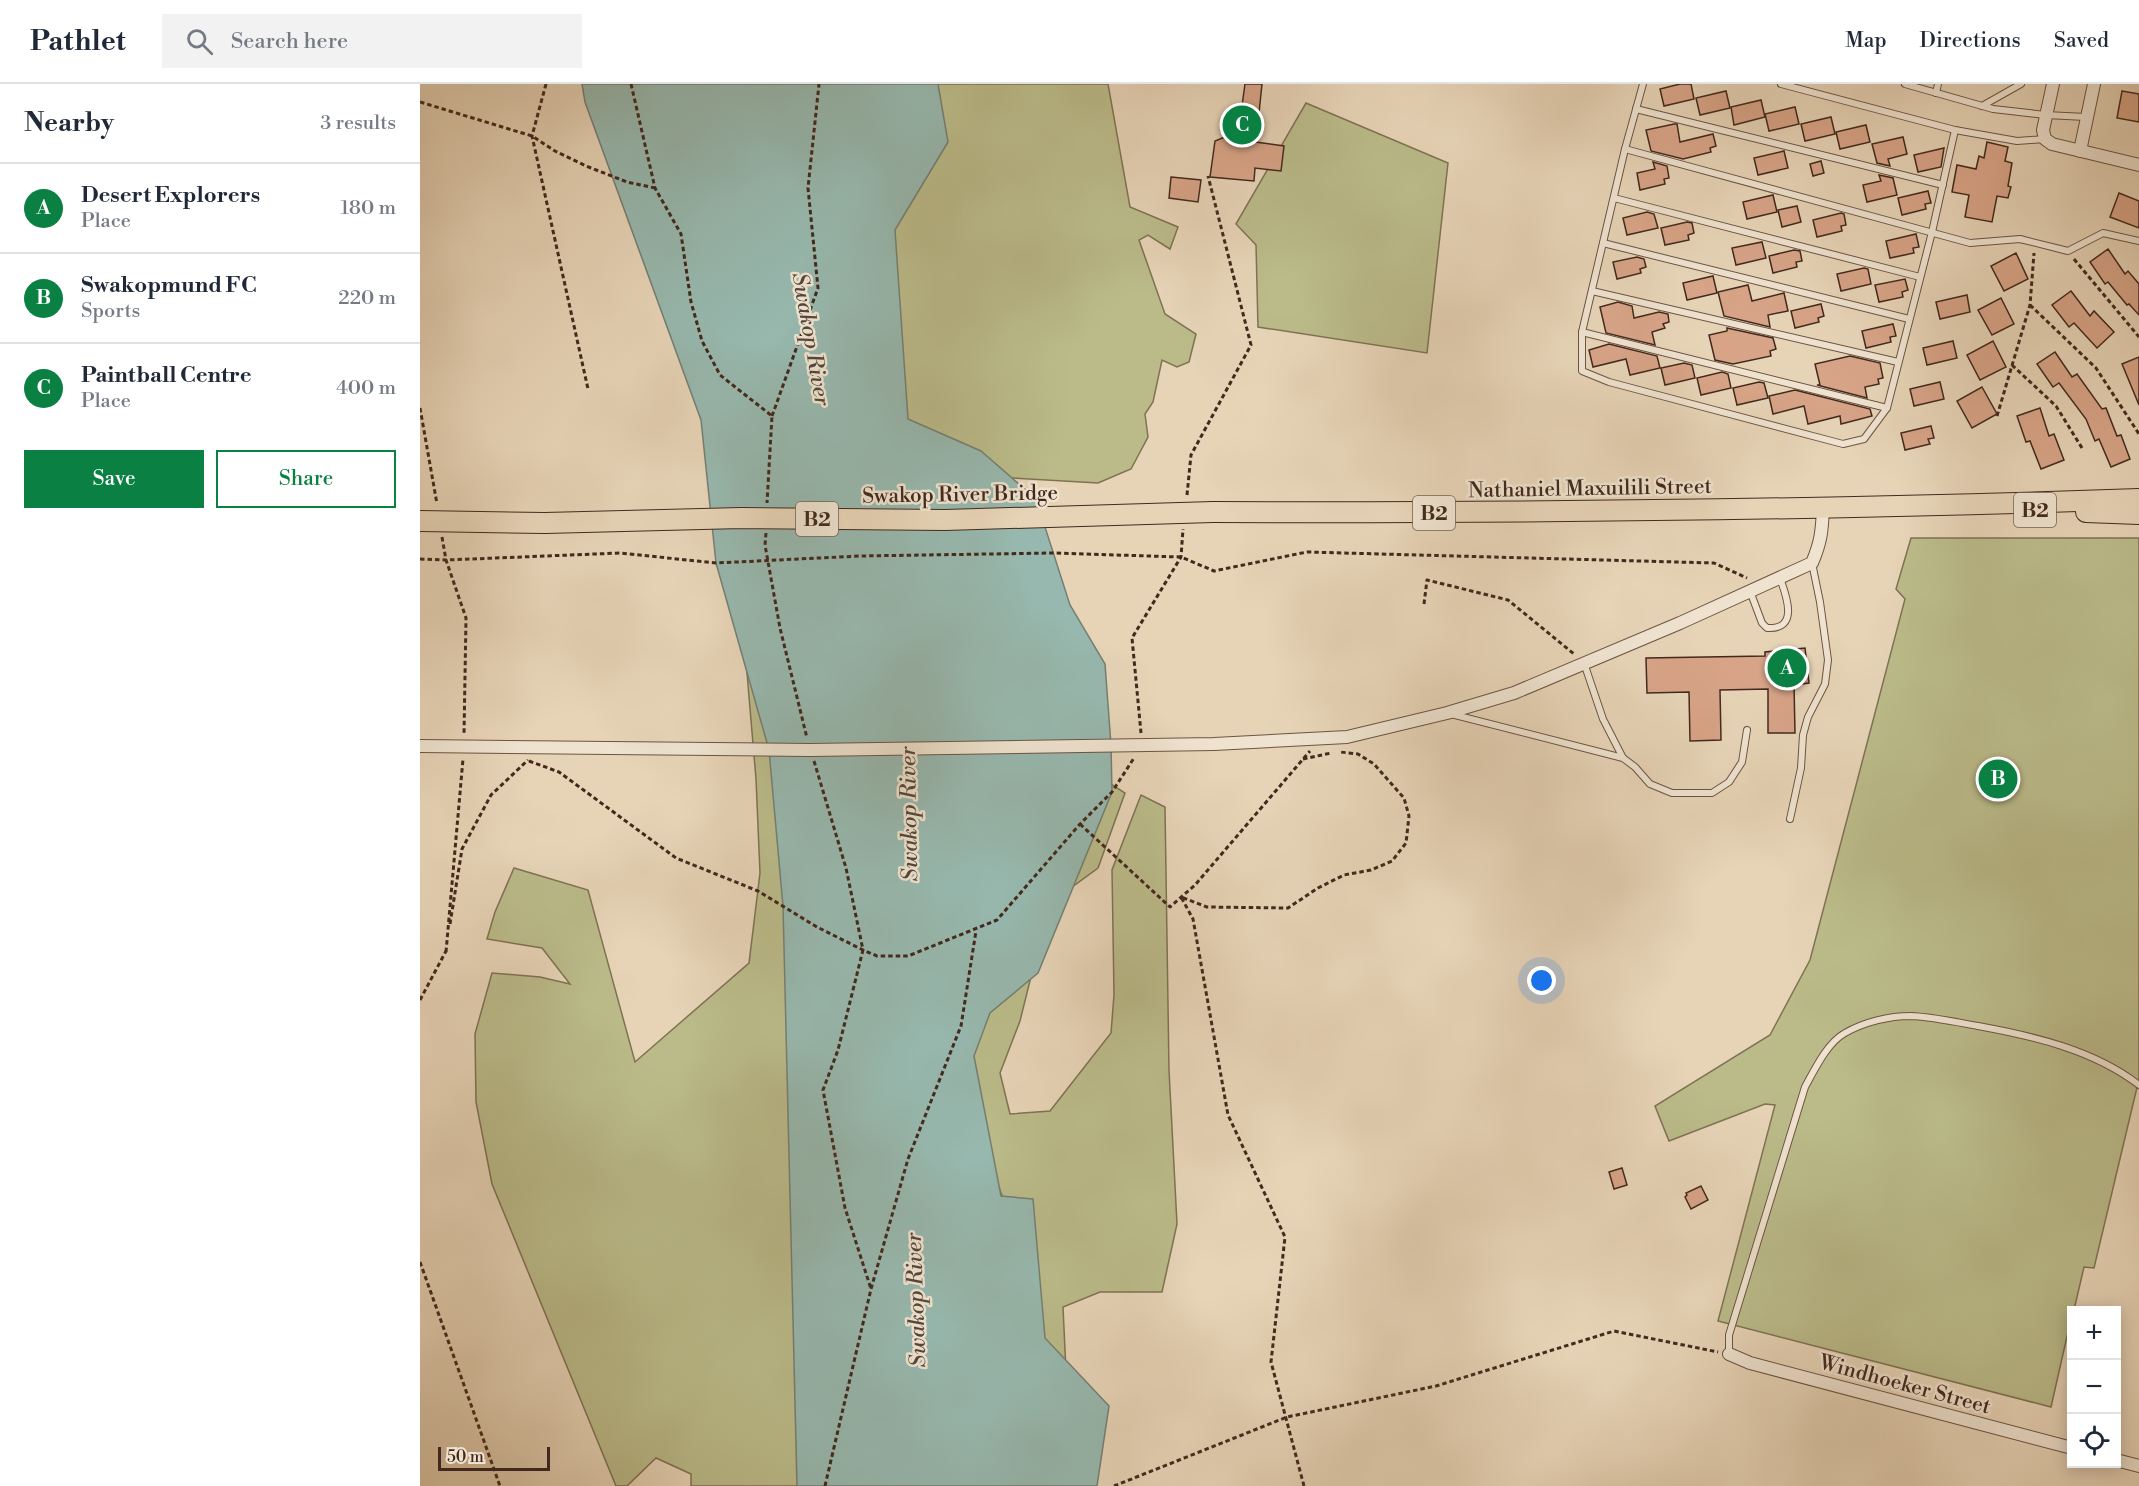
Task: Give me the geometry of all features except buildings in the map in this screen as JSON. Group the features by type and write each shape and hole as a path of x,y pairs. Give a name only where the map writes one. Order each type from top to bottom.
{"highway":[{"name":"Nathaniel Maxuilili Street","path":"1214,512 1520,513 1930,506 2139,499"},
{"name":"Nathaniel Maxuilili Street","path":"1930,506 2139,514"},
{"name":"Swakop River Bridge","path":"429,518 546,523 741,518 945,520 1214,512"}],"street":[{"path":"2053,84 2043,130 2045,139 2052,144 2139,165"},
{"path":"2079,151 2094,84"},
{"path":"420,746 810,750 1214,744 1347,737 1447,713 1514,693 1812,563 1821,539 1823,508"},
{"name":"Windhoeker Street","path":"1729,1354 1761,1366 2067,1448"},
{"path":"2121,1461 2139,1466"}],"lane":[{"path":"1644,84 1625,149 1582,332 1582,371 1609,382 1843,444 1864,439 1887,408 1932,232 1955,130"},
{"path":"1781,84 1955,130 2018,141 2045,139"},
{"path":"1808,92 1810,84"},
{"path":"1905,84 1982,106 2046,115 2086,117"},
{"path":"1936,93 1938,84"},
{"path":"1982,106 2021,84"},
{"path":"1636,109 1943,185"},
{"path":"1625,149 1970,243 2020,239 2068,251 2103,233 2139,242"},
{"path":"1614,198 1920,277"},
{"path":"1603,243 1910,319"},
{"path":"1592,291 1898,362"},
{"path":"1582,332 1887,408"},
{"path":"1790,819 1801,768 1803,735 1808,717 1825,684 1828,660 1812,563"},
{"path":"1750,591 1762,623 1767,628 1773,628 1784,622 1788,615 1788,600 1779,578"},
{"path":"1584,663 1603,719 1623,758"},
{"path":"1447,713 1623,758 1635,767 1650,784 1672,793 1712,793 1729,782 1742,762 1747,730"},
{"path":"1729,1354 1729,1335 1806,1087 1821,1057 1844,1033 1880,1019 1910,1016 1951,1020 2027,1035 2092,1058 2126,1075 2139,1085"}],"path":[{"path":"546,84 532,136 588,388"},
{"path":"631,84 655,188 681,234 691,302 702,341 720,375 772,416"},
{"path":"767,510 772,416 818,288 808,188 819,84"},
{"path":"420,102 532,136 555,151 586,166 627,182 655,188"},
{"path":"1186,500 1191,455 1251,345 1208,176"},
{"path":"1997,416 2030,305 2035,243"},
{"path":"2068,251 2139,337"},
{"path":"2030,305 2096,368 2139,434"},
{"path":"2012,365 2056,406 2082,448"},
{"path":"420,408 429,518"},
{"path":"527,761 559,772 676,858 758,891 817,927 876,956 908,956 997,920 1080,824 1112,792 1142,745 1132,638 1180,557 1184,523"},
{"path":"766,533 767,561 780,628 810,750 846,868 863,950 838,1050 823,1090 845,1208 871,1289"},
{"path":"442,537 446,560 466,618 464,747 446,952"},
{"path":"420,559 620,553 716,562 1053,552 1180,557 1214,571 1306,552 1714,563 1763,585"},
{"path":"1424,604 1427,580 1509,600 1584,663"},
{"path":"1080,824 1170,907 1195,885 1321,738"},
{"path":"420,1000 446,952 462,849 491,795 541,748"},
{"path":"1181,897 1207,907 1288,908 1318,888 1344,875 1371,870 1392,861 1406,843 1409,816 1404,798 1389,780 1374,764 1358,754 1336,751 1303,759"},
{"path":"1181,897 1193,919 1228,1115 1285,1237 1271,1362 1304,1486"},
{"path":"825,1486 871,1289 908,1159 961,1026 977,930"},
{"path":"420,1262 500,1486"},
{"path":"1114,1486 1287,1417 1436,1386 1614,1331 1729,1354"}],"green space":[{"path":"600,84 1108,84 1130,207 1178,227 1170,249 1148,235 1139,240 1165,314 1196,334 1189,362 1177,367 1162,360 1153,402 1145,414 1148,437 1131,469 1098,483 926,473 1089,770 1125,793 1098,868 1049,904 1020,1021 1000,1073 1010,1114 1050,1111 1111,1033 1114,995 1112,870 1141,795 1165,807 1169,1070 1177,1224 1162,1292 1100,1292 1063,1307 1069,1436 1015,1227 963,1100 812,1486 691,1486 691,1474 656,1458 627,1486 616,1486 492,1184 476,1102 475,1034 492,973 540,977 570,984 542,948 487,939 495,912 514,868 588,890 635,1062 749,963 760,873 756,779 742,614 722,427"},
{"path":"1306,103 1448,163 1427,353 1258,327 1256,245 1236,224"},
{"path":"1911,538 2139,538 2139,1079 2094,1268 2084,1267 2075,1306 2067,1306 2067,1337 2051,1407 1718,1321 1775,1105 1765,1104 1669,1141 1655,1106 1770,1035 1810,960 1905,599 1896,589"}],"water":[{"name":"Swakop River","path":"582,84 938,84 948,142 895,230 908,419 981,451 1036,499 1070,605 1105,664 1112,792 1038,973 990,1013 974,1056 1001,1196 1033,1199 1045,1338 1109,1406 1097,1486 797,1486 783,906 769,750 716,563 701,420 585,102"}],"place":[{"name":"Paintball Centre","path":"1242,125"},
{"name":"Desert Explorers","path":"1787,668"},
{"name":"Swakopmund FC","path":"1998,779"}]}
